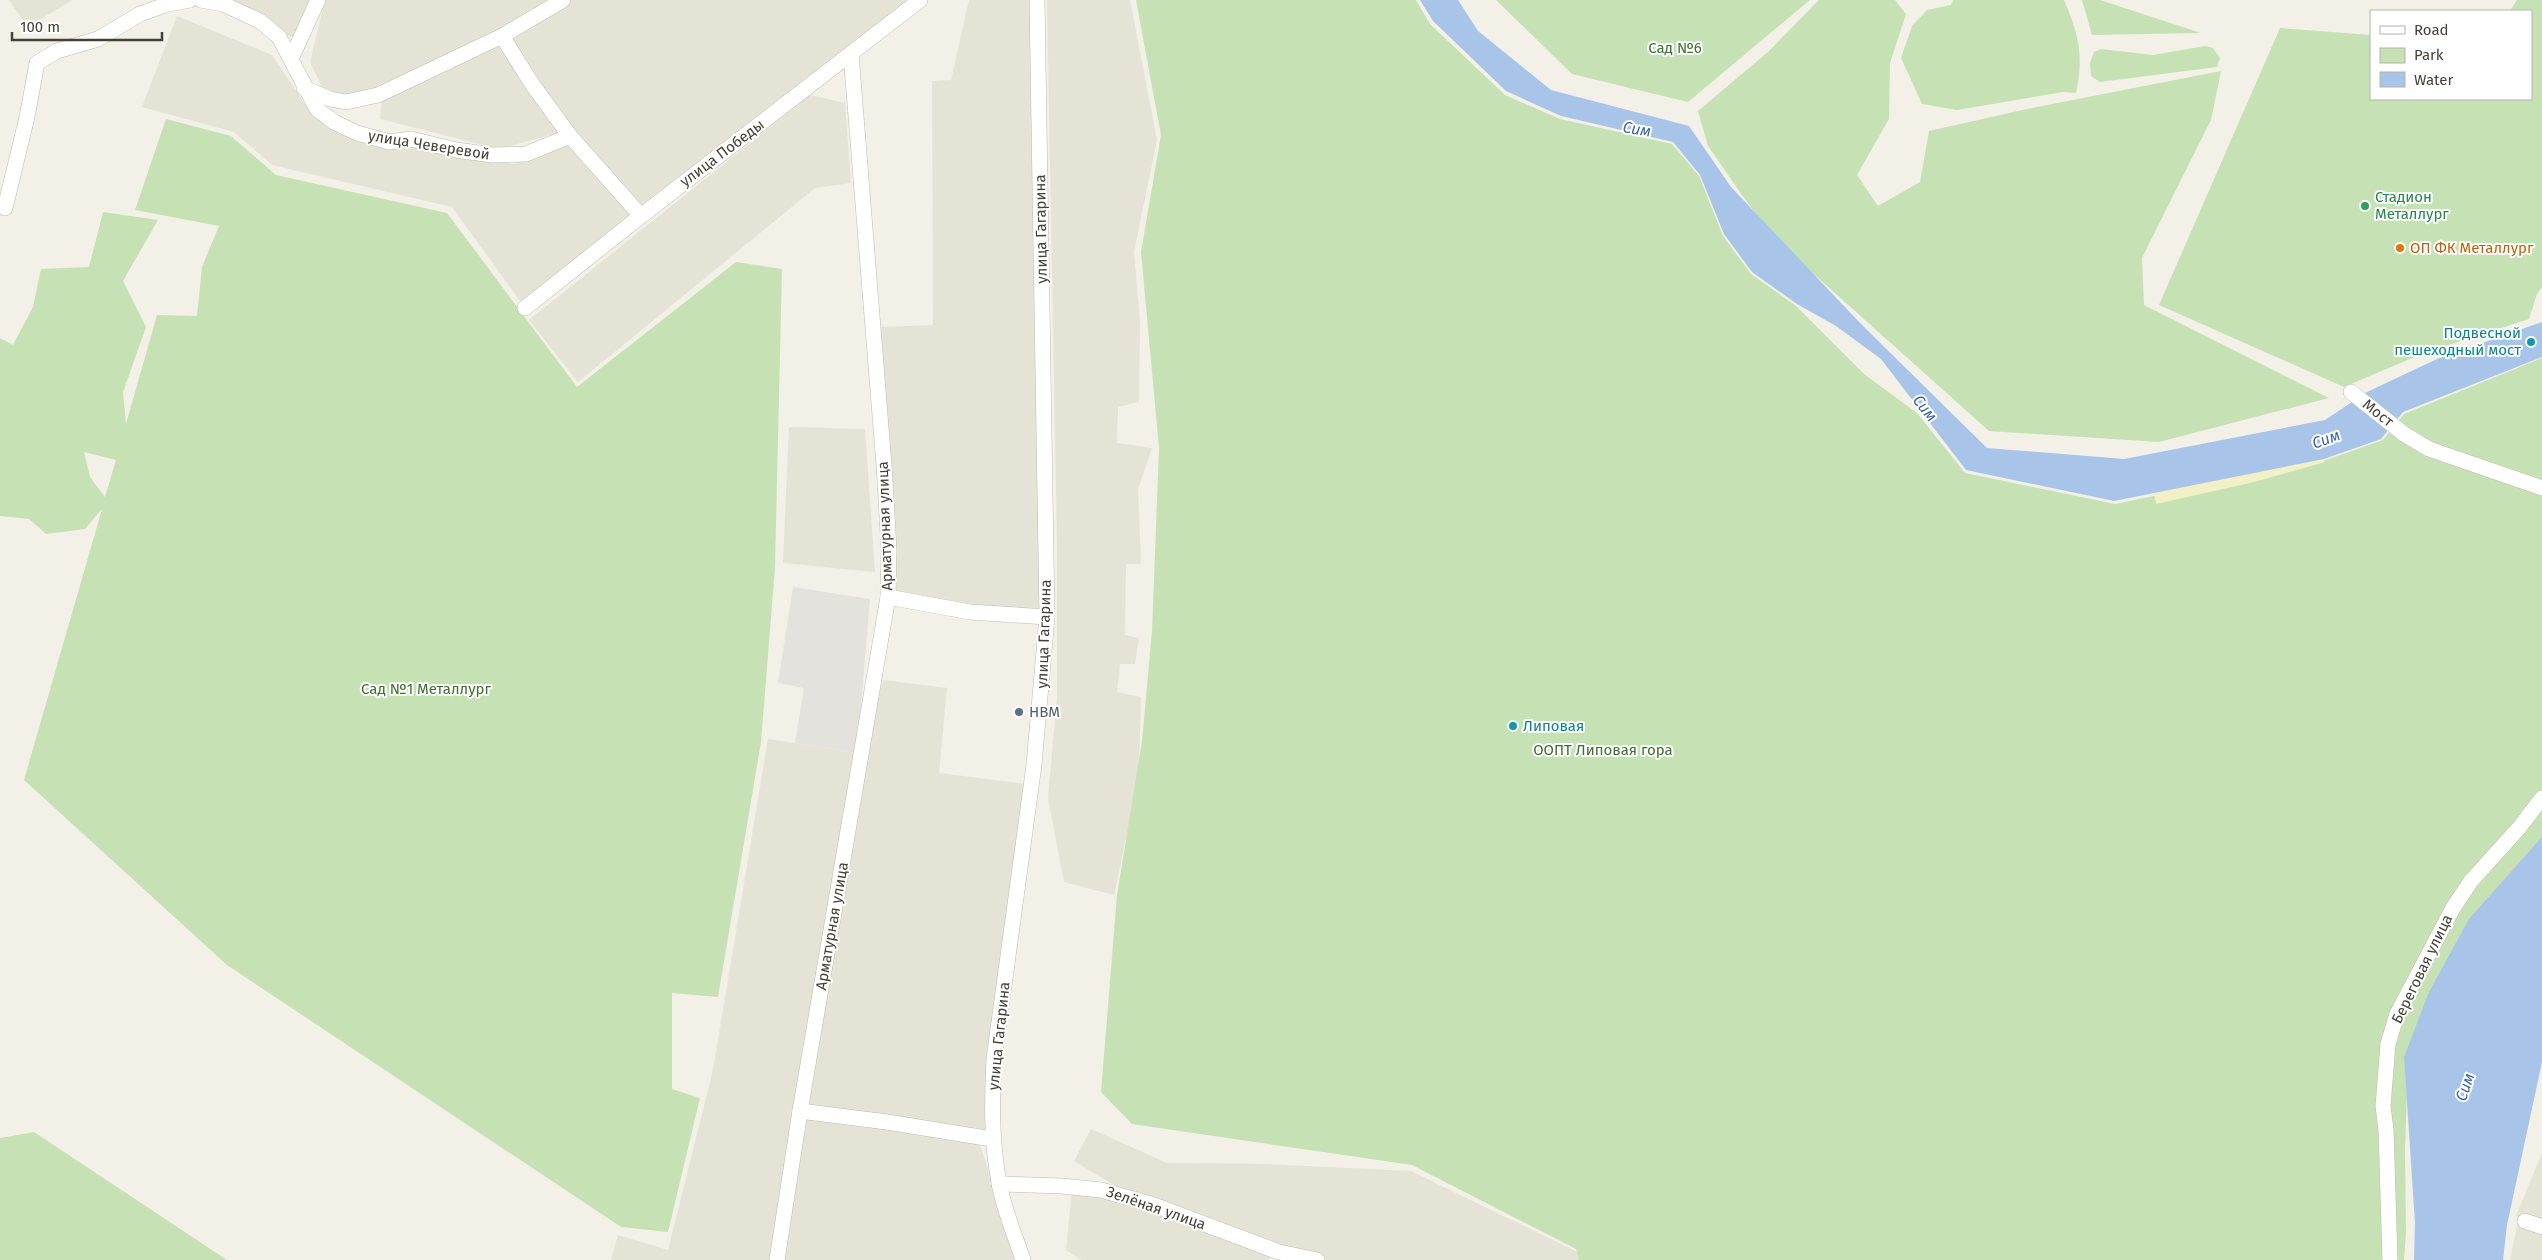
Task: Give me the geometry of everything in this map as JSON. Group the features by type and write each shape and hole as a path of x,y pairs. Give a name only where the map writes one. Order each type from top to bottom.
{"street":[{"path":"6,208 27,117 37,63 58,51 98,38 140,14 168,4 190,0"},
{"name":"улица Чеверевой","path":"201,0 223,4 260,21 280,37 316,109 334,122 357,133 389,142 411,139 456,150 493,155 526,154 570,136"},
{"path":"291,60 318,0"},
{"path":"304,88 330,99 346,102 378,95 502,36 563,0"},
{"name":"улица Победы","path":"525,308 920,0"},
{"name":"улица Гагарина","path":"1022,1260 999,1184 992,1139 994,1059 1039,722 1047,617 1037,0"},
{"path":"502,36 532,84 570,136 641,216"},
{"name":"Арматурная улица","path":"777,1260 800,1111 888,597 890,550 851,54"},
{"name":"Мост","path":"2351,392 2404,434 2429,449 2542,488"},
{"path":"888,597 970,612 1047,617"},
{"name":"Береговая улица","path":"2390,1260 2386,1130 2383,1106 2388,1044 2397,1014 2453,908 2471,881 2519,828 2542,798"},
{"path":"800,1111 887,1122 992,1139"},
{"name":"Зелёная улица","path":"999,1184 1062,1186 1101,1190 1154,1205 1276,1256 1317,1260"},
{"path":"2525,1221 2542,1226"}],"shaded area":[{"path":"9,0 72,0 28,27"},
{"path":"220,0 313,0 295,39"},
{"path":"325,0 556,0 375,93 343,99 320,94 322,87 310,62"},
{"path":"570,0 917,0 641,213 569,127 504,34"},
{"path":"969,0 1037,0 1043,613 964,607 890,594 892,555 881,327 933,325 932,81 951,80"},
{"path":"1047,0 1130,0 1157,140 1134,252 1140,322 1139,402 1118,407 1117,443 1152,448 1138,489 1141,564 1126,564 1125,635 1139,638 1135,664 1120,664 1117,692 1141,697 1137,836 1126,838 1114,895 1064,882 1048,798 1057,697 1057,542"},
{"path":"177,16 272,55 307,107 360,138 513,164 570,145 636,215 523,305 452,207 272,165 234,132 142,107"},
{"path":"498,40 561,132 499,149 380,119 382,100"},
{"path":"810,95 845,103 851,183 815,188 578,382 529,320"},
{"path":"789,427 865,429 875,572 783,563"},
{"path":"793,587 870,599 857,753 795,743 804,688 778,683"},
{"path":"883,680 947,688 939,773 1027,784 987,1135 805,1106 870,726"},
{"path":"768,739 857,753 774,1260 611,1260 618,1235 668,1250 713,1070"},
{"path":"804,1115 979,1142 1018,1260 781,1260"},
{"path":"1091,1129 1167,1163 1265,1164 1411,1171 1594,1260 1316,1260 1285,1246 1202,1221 1129,1194 1074,1161"},
{"path":"2542,1153 2542,1224 2516,1216"},
{"path":"1072,1190 1119,1199 1272,1253 1269,1260 1081,1260 1066,1250"},
{"path":"2518,1222 2542,1230 2542,1260 2510,1260"}],"green space":[{"name":"ООПТ Липовая гора","path":"1136,0 1416,0 1430,24 1505,95 1560,119 1672,144 1699,176 1723,236 1751,274 1796,306 1864,374 1917,413 1965,473 2115,504 2326,460 2383,440 2404,414 2542,358 2542,853 2408,1064 2404,1260 1579,1260 1576,1249 1412,1165 1132,1124 1101,1092 1117,895 1142,741 1152,631 1159,448 1141,252 1161,135"},
{"name":"Сад №6","path":"1496,0 1810,0 1688,102 1572,74"},
{"path":"1819,0 1895,0 1906,14 1890,63 1889,119 1857,175 1878,206 1920,182 1929,131 2027,109 2221,71 2211,120 2142,258 2144,305 2329,398 2159,442 1989,431 1778,242 1744,198 1708,146 1698,111 1768,52"},
{"path":"1953,0 2064,0 2079,46 2080,68 2076,93 2063,92 1957,110 1922,104 1901,58 1912,26 1927,10 1951,5"},
{"path":"2082,0 2100,0 2201,33 2092,35"},
{"path":"2517,0 2542,0 2542,287 2537,294 2529,319 2424,353 2344,387 2159,305 2280,28 2370,35 2370,100 2532,100 2532,10 2511,10"},
{"path":"2205,46 2213,48 2220,58 2217,67 2100,82 2091,76 2090,63 2094,52 2101,49 2153,55"},
{"name":"Сад №1 Металлург","path":"166,119 231,136 276,175 447,213 577,387 736,262 782,269 775,567 761,742 718,997 672,993 672,1089 700,1098 668,1232 621,1227 227,965 24,780 102,509 85,529 46,534 29,519 0,516 0,338 13,345 33,307 41,269 89,267 103,212 158,220 123,281 146,327 123,392 126,424 157,315 197,316 202,267 219,226 135,210","holes":["84,452 116,460 105,497 90,477"]},
{"path":"34,1132 227,1260 0,1260 0,1138"}],"sand":[{"path":"2324,459 2325,462 2254,482 2156,504 2154,493"}],"water":[{"name":"Сим","path":"1420,0 1458,0 1478,31 1551,90 1689,126 1731,187 1861,324 1987,448 2124,459 2325,420 2367,392 2437,359 2542,322 2542,357 2403,412 2381,439 2324,459 2114,501 1966,470 1881,359 1836,326 1797,304 1752,272 1724,234 1700,175 1673,142 1561,116 1506,91 1433,21"},
{"name":"Сим","path":"2542,837 2542,1062 2507,1225 2503,1260 2414,1260 2415,1223 2404,1057 2429,992 2469,919"}],"place":[{"name":"Стадион Металлург","path":"2365,206"},
{"name":"ОП ФК Металлург","path":"2400,248"},
{"name":"Подвесной пешеходный мост","path":"2531,342"},
{"name":"НВМ","path":"1019,712"},
{"name":"Липовая","path":"1513,726"}]}
